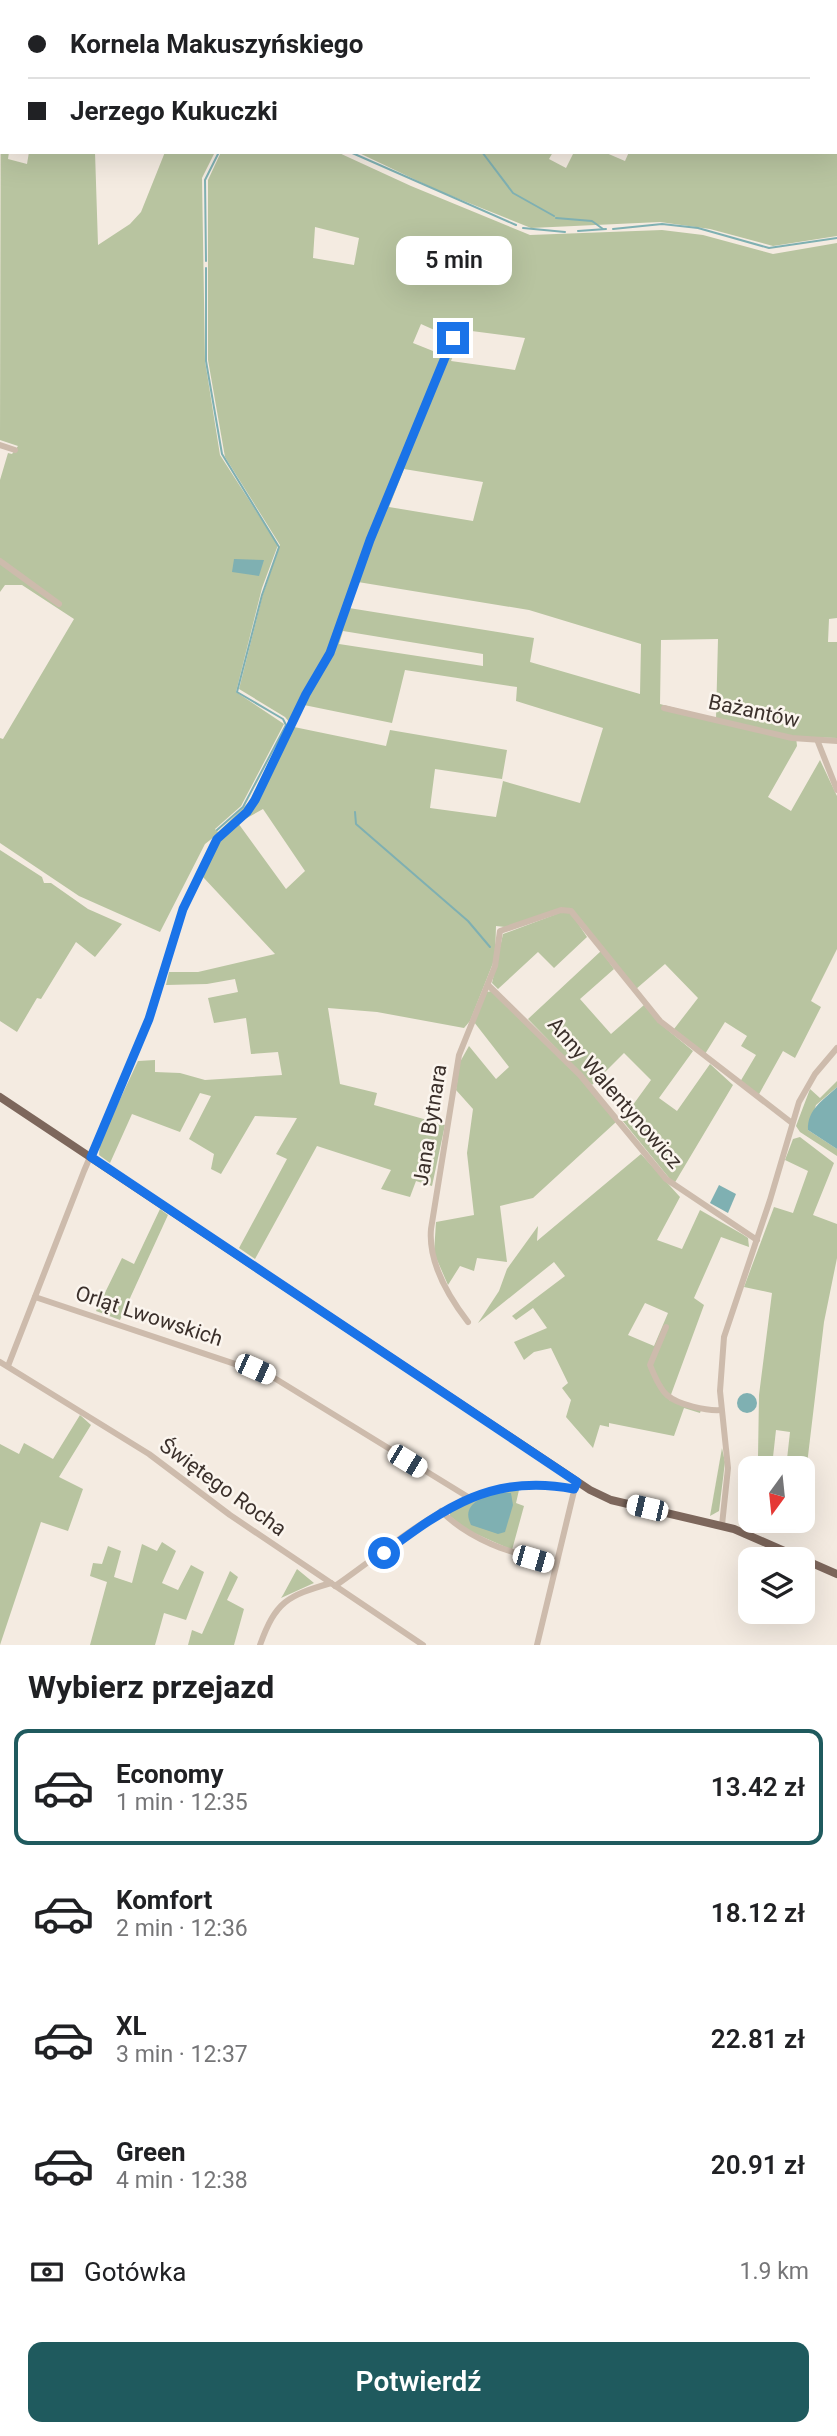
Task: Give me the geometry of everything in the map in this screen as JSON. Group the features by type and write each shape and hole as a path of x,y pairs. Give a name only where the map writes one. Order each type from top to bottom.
{"main road":[{"path":"0,1097 576,1486 611,1500 722,1525 837,1574"}],"street":[{"path":"8,1366 149,1019 183,909 217,839 247,812 255,800 306,694 330,653 370,540 453,338"},
{"path":"0,445 15,450"},
{"path":"0,561 59,604"},
{"name":"Bażantów","path":"664,708 737,727 818,742 837,741"},
{"path":"818,742 837,790"},
{"name":"Jana Bytnara","path":"468,1322 438,1271 430,1238 459,1055 497,960 500,931 561,910 571,911 660,1021 792,1123"},
{"name":"Anny Walentynowicz","path":"488,985 580,1075 666,1180 757,1240"},
{"path":"722,1525 728,1468 720,1369 724,1337 792,1123 809,1083 837,1048"},
{"name":"Orląt Lwowskich","path":"35,1297 271,1376 468,1497"},
{"path":"666,1327 650,1366 664,1391 671,1398 712,1410 722,1410"},
{"name":"Świętego Rocha","path":"0,1362 149,1454 230,1515 423,1645"},
{"path":"260,1645 270,1620 284,1601 333,1585 441,1511 468,1497 523,1484 576,1486 537,1645"},
{"path":"441,1511 472,1536 556,1565"}],"green space":[{"path":"1,154 9,154 8,159 27,164 29,154 95,154 98,245 130,224 141,212 164,154 214,154 202,178 205,361 220,455 278,545 262,588 236,692 284,724 241,806 215,829 218,832 249,802 289,722 239,689 263,594 280,545 225,457 208,360 208,180 220,154 341,154 530,235 662,230 703,235 773,254 837,243 837,618 829,619 828,642 837,642 837,738 796,737 797,746 768,797 791,811 820,760 837,796 837,949 811,1001 821,1007 795,1058 783,1051 758,1096 740,1082 756,1055 741,1046 747,1036 725,1022 705,1054 674,1029 698,998 665,964 636,989 572,910 505,927 496,926 495,958 470,1021 464,1028 377,1012 328,1008 340,1084 377,1093 374,1105 445,1125 432,1186 416,1181 410,1197 381,1189 391,1170 317,1146 255,1259 239,1248 287,1159 276,1154 297,1118 255,1116 221,1174 211,1169 214,1154 189,1139 211,1096 200,1093 180,1132 132,1114 110,1163 99,1155 100,1142 138,1061 155,1060 155,1072 180,1073 205,1080 282,1075 278,1052 251,1054 246,1018 214,1023 208,998 238,992 235,979 207,984 166,985 169,972 198,972 275,954 203,877 221,837 219,833 205,844 160,932 79,896 0,843 0,738 3,739 74,619 22,585 5,585 0,592 0,480 8,453 12,454 18,446 0,440","holes":["315,227 359,238 354,265 313,258","421,324 450,337 443,355 413,343","464,330 525,338 515,370 451,361","404,469 483,482 473,521 389,507","358,582 529,610 641,644 640,694 530,662 534,638 349,608","343,631 483,654 483,666 339,644","718,639 716,719 660,704 661,640","405,670 517,687 516,701 603,728 580,803 503,781 496,817 430,808 435,769 502,779 507,750 390,730 386,746 294,727 304,705 392,723","263,809 305,871 286,889 238,823"]},
{"path":"361,154 552,154 549,159 566,168 573,154 609,154 625,161 628,154 837,154 837,236 773,246 710,229 660,222 531,228 439,191"},
{"path":"0,850 42,877 44,883 51,883 88,909 122,924 95,957 76,942 17,1032 0,1021"},
{"path":"562,912 571,913 587,937 554,968 538,952 498,989 492,983 503,934"},
{"path":"601,951 614,969 580,999 611,1034 644,1005 658,1022 693,1051 659,1098 677,1111 710,1064 733,1085 674,1184 622,1120 651,1080 624,1053 592,1085 528,1019"},
{"path":"492,991 583,1081 616,1122 533,1198 500,1206 507,1262 477,1258 474,1271 460,1266 448,1285 434,1253 436,1222 474,1215 467,1153 473,1109 456,1090 460,1062 469,1046 496,1079 509,1067 474,1022 487,992"},
{"path":"837,1081 837,1087 816,1105 808,1130 837,1149 837,1156 800,1132 796,1126 810,1089 820,1098"},
{"path":"800,1137 834,1163 813,1215 837,1224 837,1258 824,1322 808,1456 787,1456 790,1432 776,1430 773,1456 758,1456 759,1395 772,1293 744,1287 774,1207 793,1213 808,1171 785,1160 793,1139"},
{"path":"641,1154 680,1197 657,1240 682,1249 700,1210 748,1238 749,1247 721,1237 694,1298 704,1305 669,1400 701,1410 700,1413 684,1408 674,1436 609,1423 609,1427 600,1425 593,1448 566,1417 571,1400 562,1388 568,1383 551,1348 534,1352 524,1360 514,1342 547,1328 533,1308 516,1320 512,1316 565,1276 554,1262 478,1323 499,1291 507,1269 538,1226 537,1241","holes":["645,1303 668,1313 654,1346 628,1335"]},
{"path":"160,1209 168,1215 120,1320 96,1311 122,1258 134,1264"},
{"path":"80,1415 91,1425 59,1477 83,1489 68,1531 41,1522 0,1645 0,1444 19,1454 24,1443 53,1459"},
{"path":"722,1448 725,1462 719,1511 710,1516"},
{"path":"519,1490 516,1503 524,1506 512,1550 467,1530 450,1516 450,1510 466,1501"},
{"path":"162,1542 176,1551 162,1583 178,1590 191,1565 204,1572 186,1620 164,1613 155,1645 90,1645 107,1582 90,1576 93,1563 102,1564 108,1546 121,1551 114,1577 132,1583 142,1544 157,1551"},
{"path":"297,1569 314,1583 281,1598 283,1595"},
{"path":"230,1571 238,1577 227,1600 244,1609 234,1645 188,1645 192,1630 202,1634"}],"water":[{"path":"234,559 264,560 259,576 232,572"},
{"path":"837,1087 837,1149 808,1130 808,1123 813,1111"},
{"path":"719,1185 736,1194 728,1213 710,1203"},
{"path":"747,1393 754,1396 757,1403 754,1410 747,1413 740,1410 737,1403 740,1396"},
{"path":"511,1493 513,1505 505,1532 498,1534 471,1525 468,1512 470,1507 484,1497"}],"waterway":[{"path":"206,261 205,180 218,154"},
{"path":"355,154 516,225"},
{"path":"484,154 513,193 554,216"},
{"path":"556,218 592,221 603,229"},
{"path":"613,229 662,224 698,228 769,248 837,238"},
{"path":"523,228 565,232"},
{"path":"578,231 606,229"},
{"path":"206,268 206,361 222,454 279,547 262,595 237,692 283,719 286,725 243,807 217,830"},
{"path":"355,812 356,824 468,921 490,947"}],"route":[{"path":"384,1553 441,1511 468,1497 523,1484 574,1489 577,1482 91,1157 149,1019 183,909 217,839 247,812 255,800 306,694 330,653 370,540 453,338"}]}
